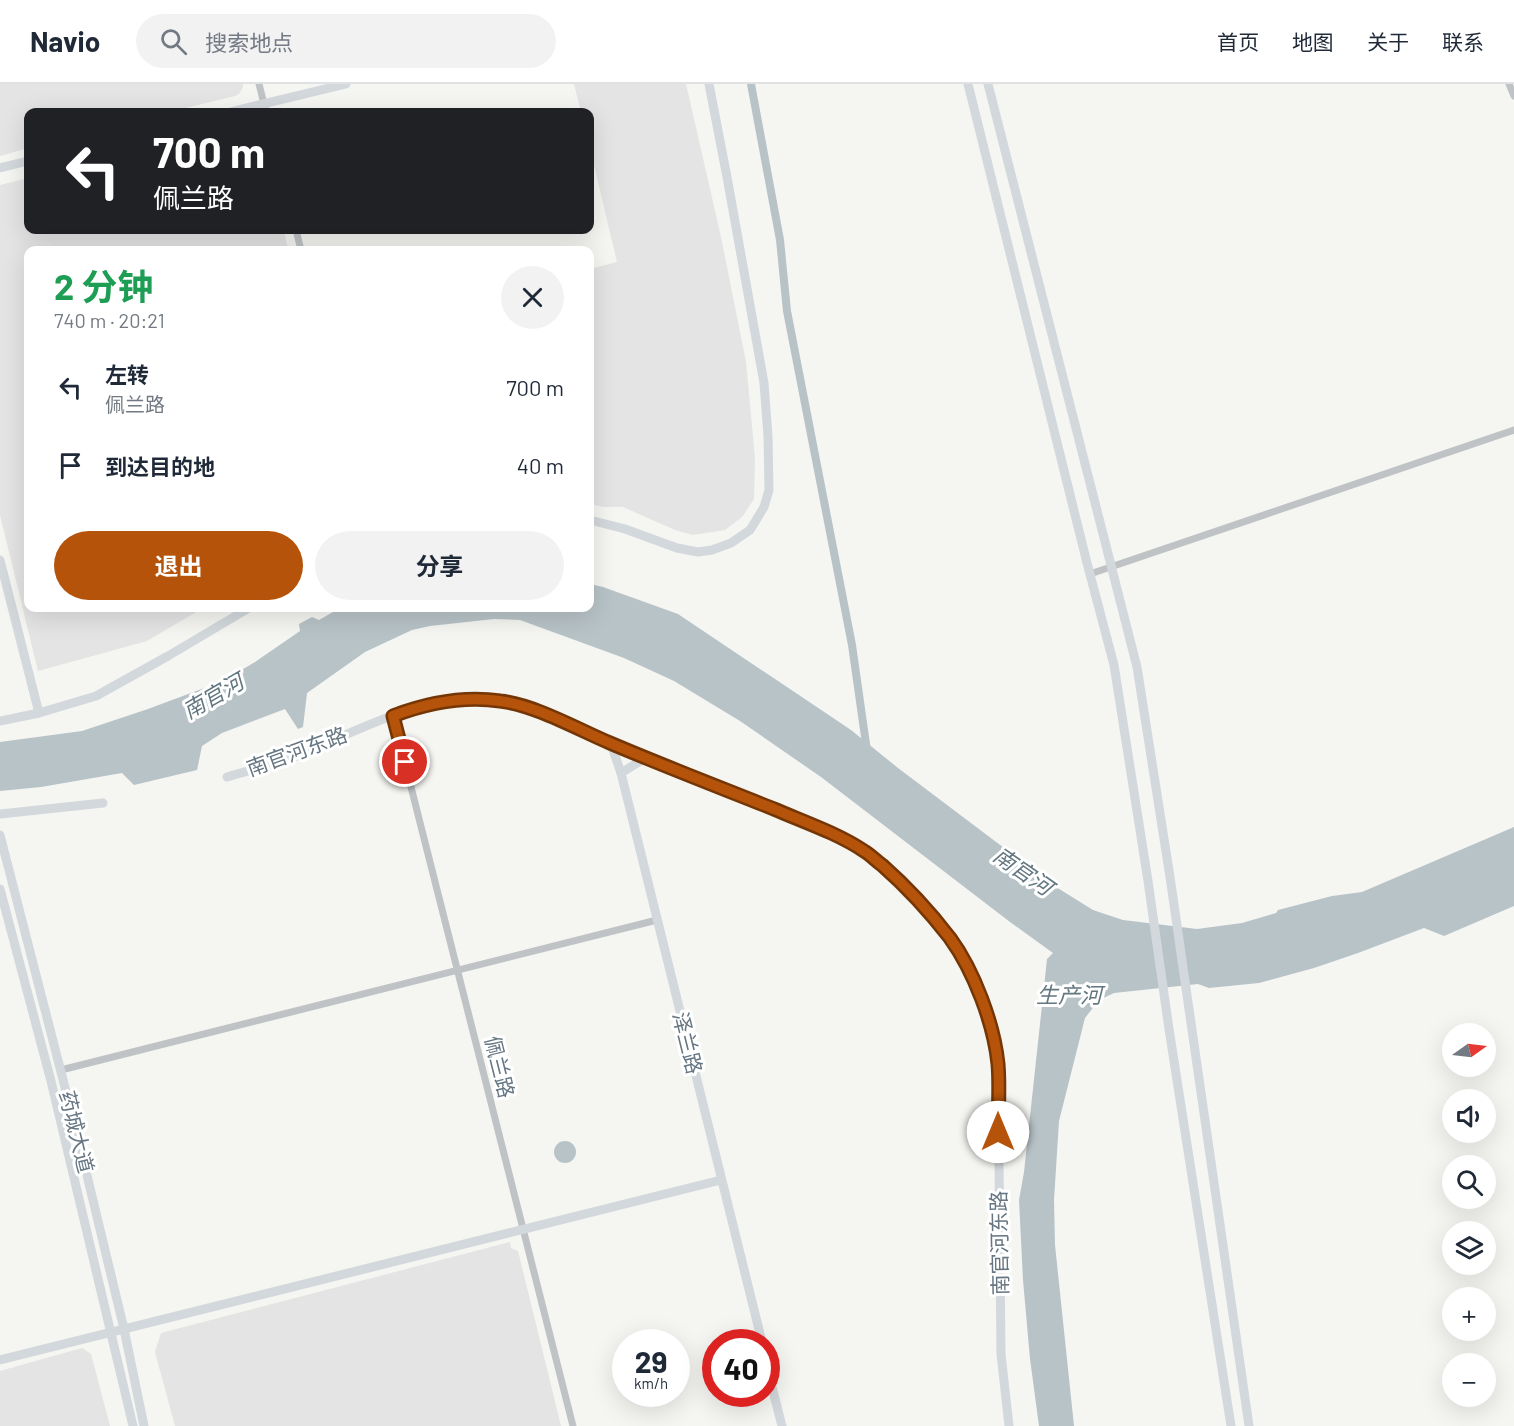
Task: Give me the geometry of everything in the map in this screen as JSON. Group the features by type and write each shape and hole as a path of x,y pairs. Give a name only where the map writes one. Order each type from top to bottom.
{"street":[{"path":"259,84 265,108 346,84"},
{"path":"594,521 625,529 677,548 698,552 712,550 731,543 750,530 764,507 769,490 764,383 709,84"},
{"path":"968,84 1114,666 1231,1426"},
{"path":"988,84 1137,667 1170,877 1249,1426"},
{"path":"1509,84 1514,96"},
{"path":"0,168 24,162"},
{"path":"1090,574 1514,430"},
{"path":"0,560 39,713"},
{"path":"0,721 39,713 96,696 242,612"},
{"name":"南官河东路","path":"227,777 283,761 415,708 473,699 502,701 530,708 611,744 825,830 865,851 894,875 951,939 977,990 995,1046 998,1067 1001,1354 1010,1426"},
{"name":"佩兰路","path":"393,716 573,1426"},
{"name":"泽兰路","path":"611,744 621,773 759,1329"},
{"path":"621,773 647,757"},
{"path":"0,814 103,803"},
{"name":"药城大道","path":"1,838 80,1142 124,1329 144,1426"},
{"name":"药城大道","path":"0,890 51,1081 133,1426"},
{"path":"61,1070 657,920"},
{"path":"0,1360 721,1180"},
{"path":"777,1407 782,1426"}],"shaded area":[{"path":"0,84 243,84 239,94 235,96 186,108 24,108 24,149 0,156"},
{"path":"574,84 686,84 721,237 746,362 755,458 754,499 742,517 725,530 693,535 675,530 623,507 594,505 594,268 617,262 594,165 594,108 580,108"},
{"path":"24,179 24,234 285,234 287,246 24,246 24,612 196,612 147,641 38,671 0,515 0,185"},
{"path":"510,1242 511,1248 518,1251 561,1426 175,1426 155,1352 161,1333"},
{"path":"82,1348 91,1354 110,1426 0,1426 0,1371"}],"water":[{"path":"594,585 678,614 851,730 1056,887 1093,910 1123,920 1197,929 1242,923 1276,913 1278,910 1332,896 1362,892 1514,827 1514,906 1444,936 1424,928 1314,968 1259,983 1209,988 1198,984 1114,993 1099,1000 1085,1018 1059,1121 1054,1200 1055,1245 1074,1426 1039,1426 1023,1280 1019,1200 1047,959 1053,953 821,777 740,721 674,681 624,658 520,620 494,619 412,630 365,652 307,693 303,727 298,729 285,709 222,733 202,746 197,770 134,785 122,773 41,787 0,791 0,742 82,731 223,681 300,631 299,624 312,617 319,620 333,612 594,612"},
{"path":"565,1141 573,1144 576,1152 573,1160 565,1163 557,1160 554,1152 557,1144"}],"waterway":[{"path":"751,84 780,240 787,311 852,645 867,751"}],"route":[{"path":"405,762 393,716 415,708 443,703 473,699 502,701 530,708 611,744 825,830 865,851 913,894 951,939 966,965 988,1019 995,1046 998,1067 998,1132"}],"water label":[{"name":"南官河","path":"213,696"},
{"name":"南官河","path":"1023,871"},
{"name":"生产河","path":"1069,995"}]}
